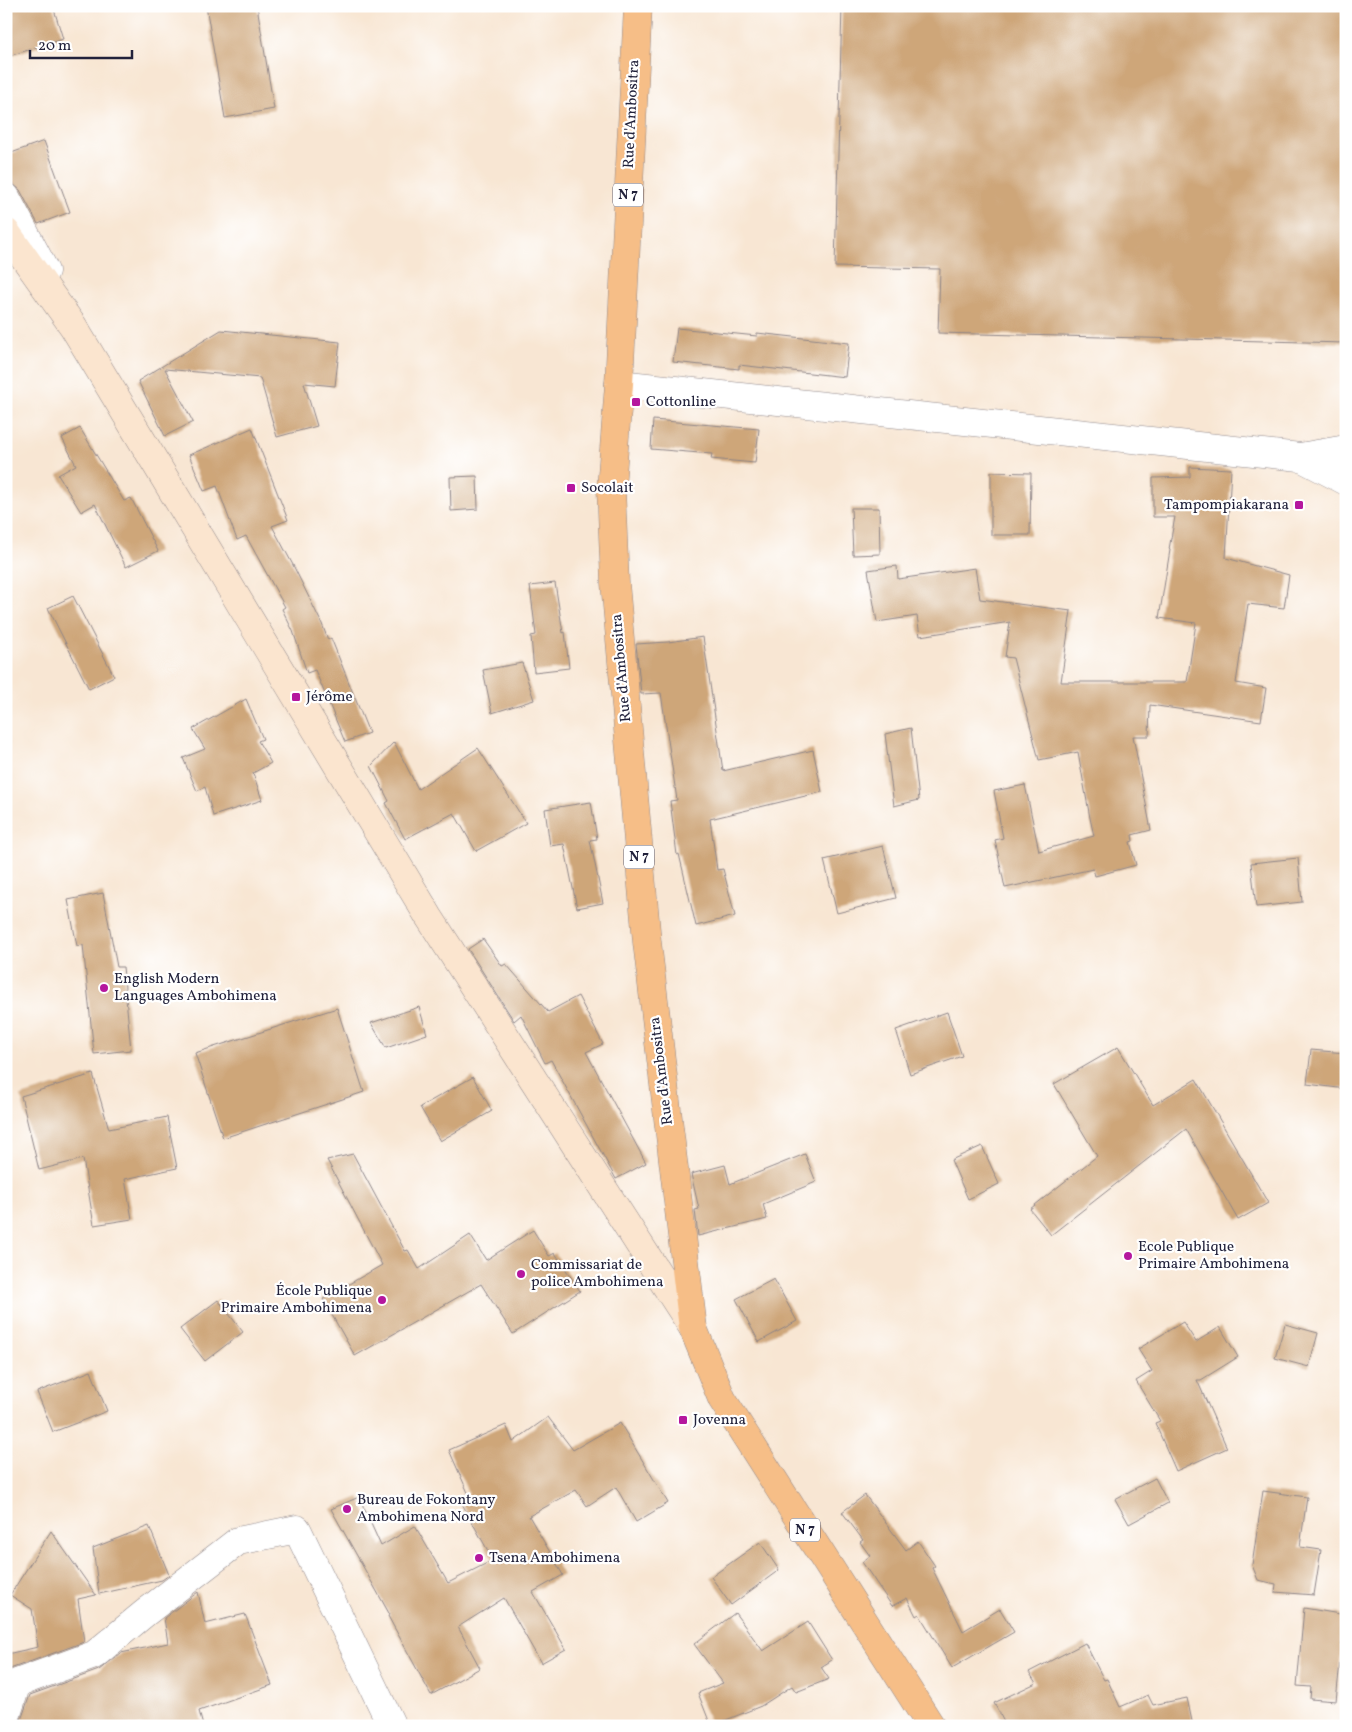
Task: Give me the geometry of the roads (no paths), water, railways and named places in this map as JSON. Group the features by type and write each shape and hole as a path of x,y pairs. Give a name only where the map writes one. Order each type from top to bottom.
{"main road":[{"name":"Rue d'Ambositra","path":"638,6 619,384 611,488 616,593 647,942 693,1328"},
{"path":"6,232 73,326 429,917 693,1328"},
{"name":"N 7","path":"693,1328 722,1399 931,1726"}],"street":[{"path":"6,197 73,326"},
{"path":"619,384 1300,457 1346,448"},
{"path":"1300,457 1346,481"},
{"path":"6,1717 18,1683 94,1655 238,1541 297,1529 392,1726"}],"place":[{"name":"Cottonline","path":"636,402"},
{"name":"Socolait","path":"571,488"},
{"name":"Tampompiakarana","path":"1299,505"},
{"name":"Jérôme","path":"296,697"},
{"name":"English Modern Languages Ambohimena","path":"104,988"},
{"name":"Ecole Publique Primaire Ambohimena","path":"1128,1256"},
{"name":"Commissariat de police Ambohimena","path":"521,1274"},
{"name":"École Publique Primaire Ambohimena","path":"382,1300"},
{"name":"Jovenna","path":"683,1420"},
{"name":"Bureau de Fokontany Ambohimena Nord","path":"347,1509"},
{"name":"Tsena Ambohimena","path":"479,1558"}]}
